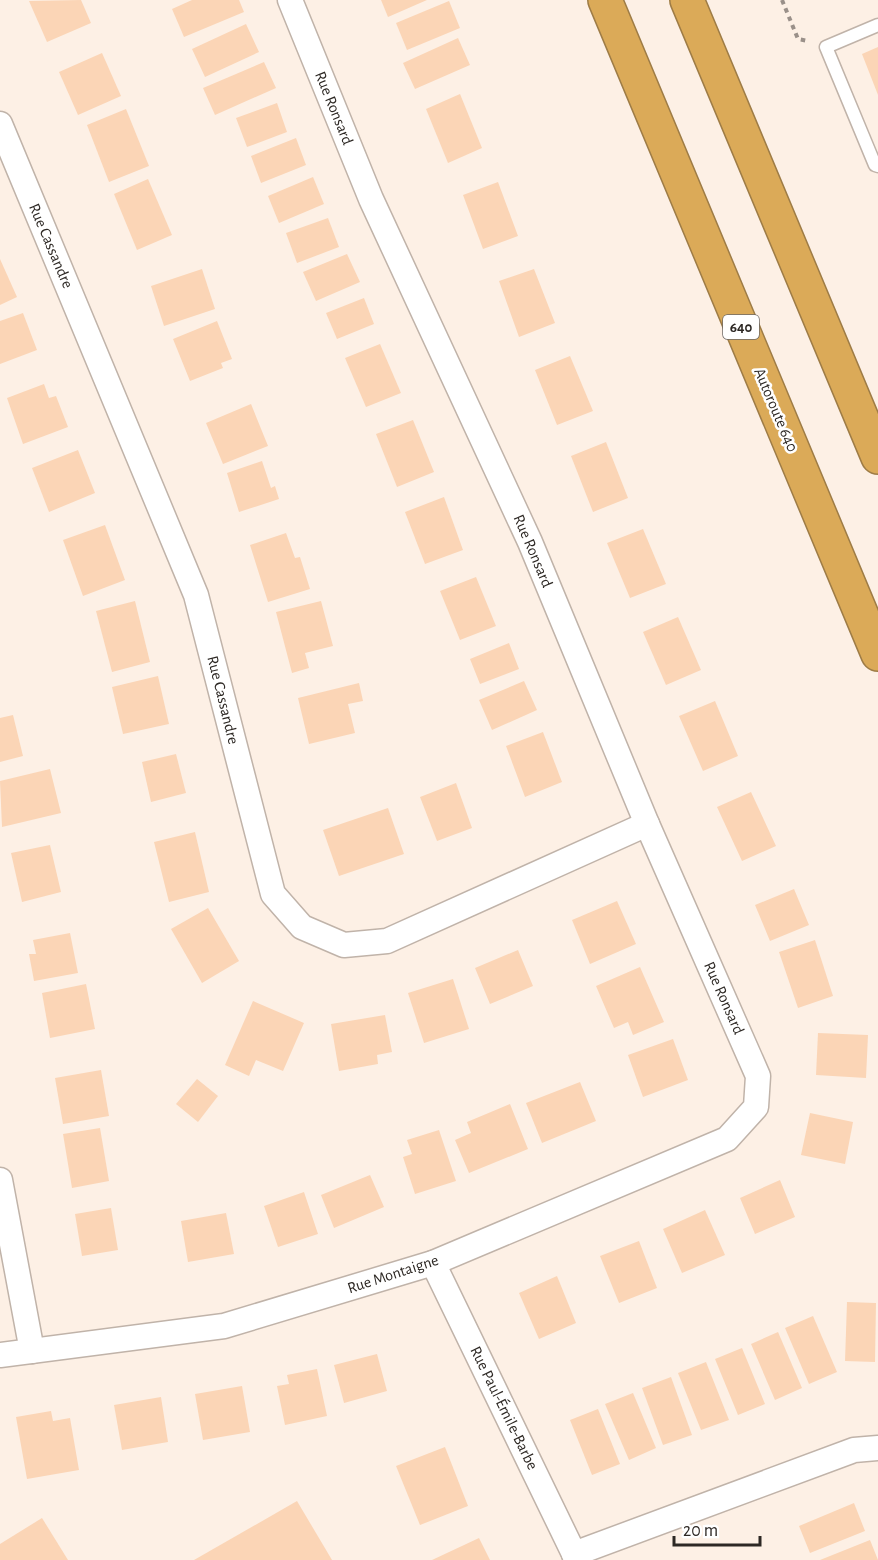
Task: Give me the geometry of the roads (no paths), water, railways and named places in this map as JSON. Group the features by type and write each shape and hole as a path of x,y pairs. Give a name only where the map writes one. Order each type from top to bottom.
{"highway":[{"name":"Autoroute 640","path":"605,0 878,654"},
{"path":"687,0 878,457"}],"street":[{"name":"Rue Ronsard","path":"291,0 371,199 530,542 647,824 758,1076 756,1107"},
{"name":"Rue Cassandre","path":"0,124 196,595 273,894 302,927 344,945 387,941 647,824"},
{"name":"Rue Montaigne","path":"0,1355 224,1326 433,1263 727,1139 756,1107"},
{"path":"0,1180 32,1352"},
{"name":"Rue Paul-Émile-Barbe","path":"433,1263 575,1557 854,1450 878,1448"}],"lane":[{"path":"878,25 826,47 875,165 878,166"}]}
